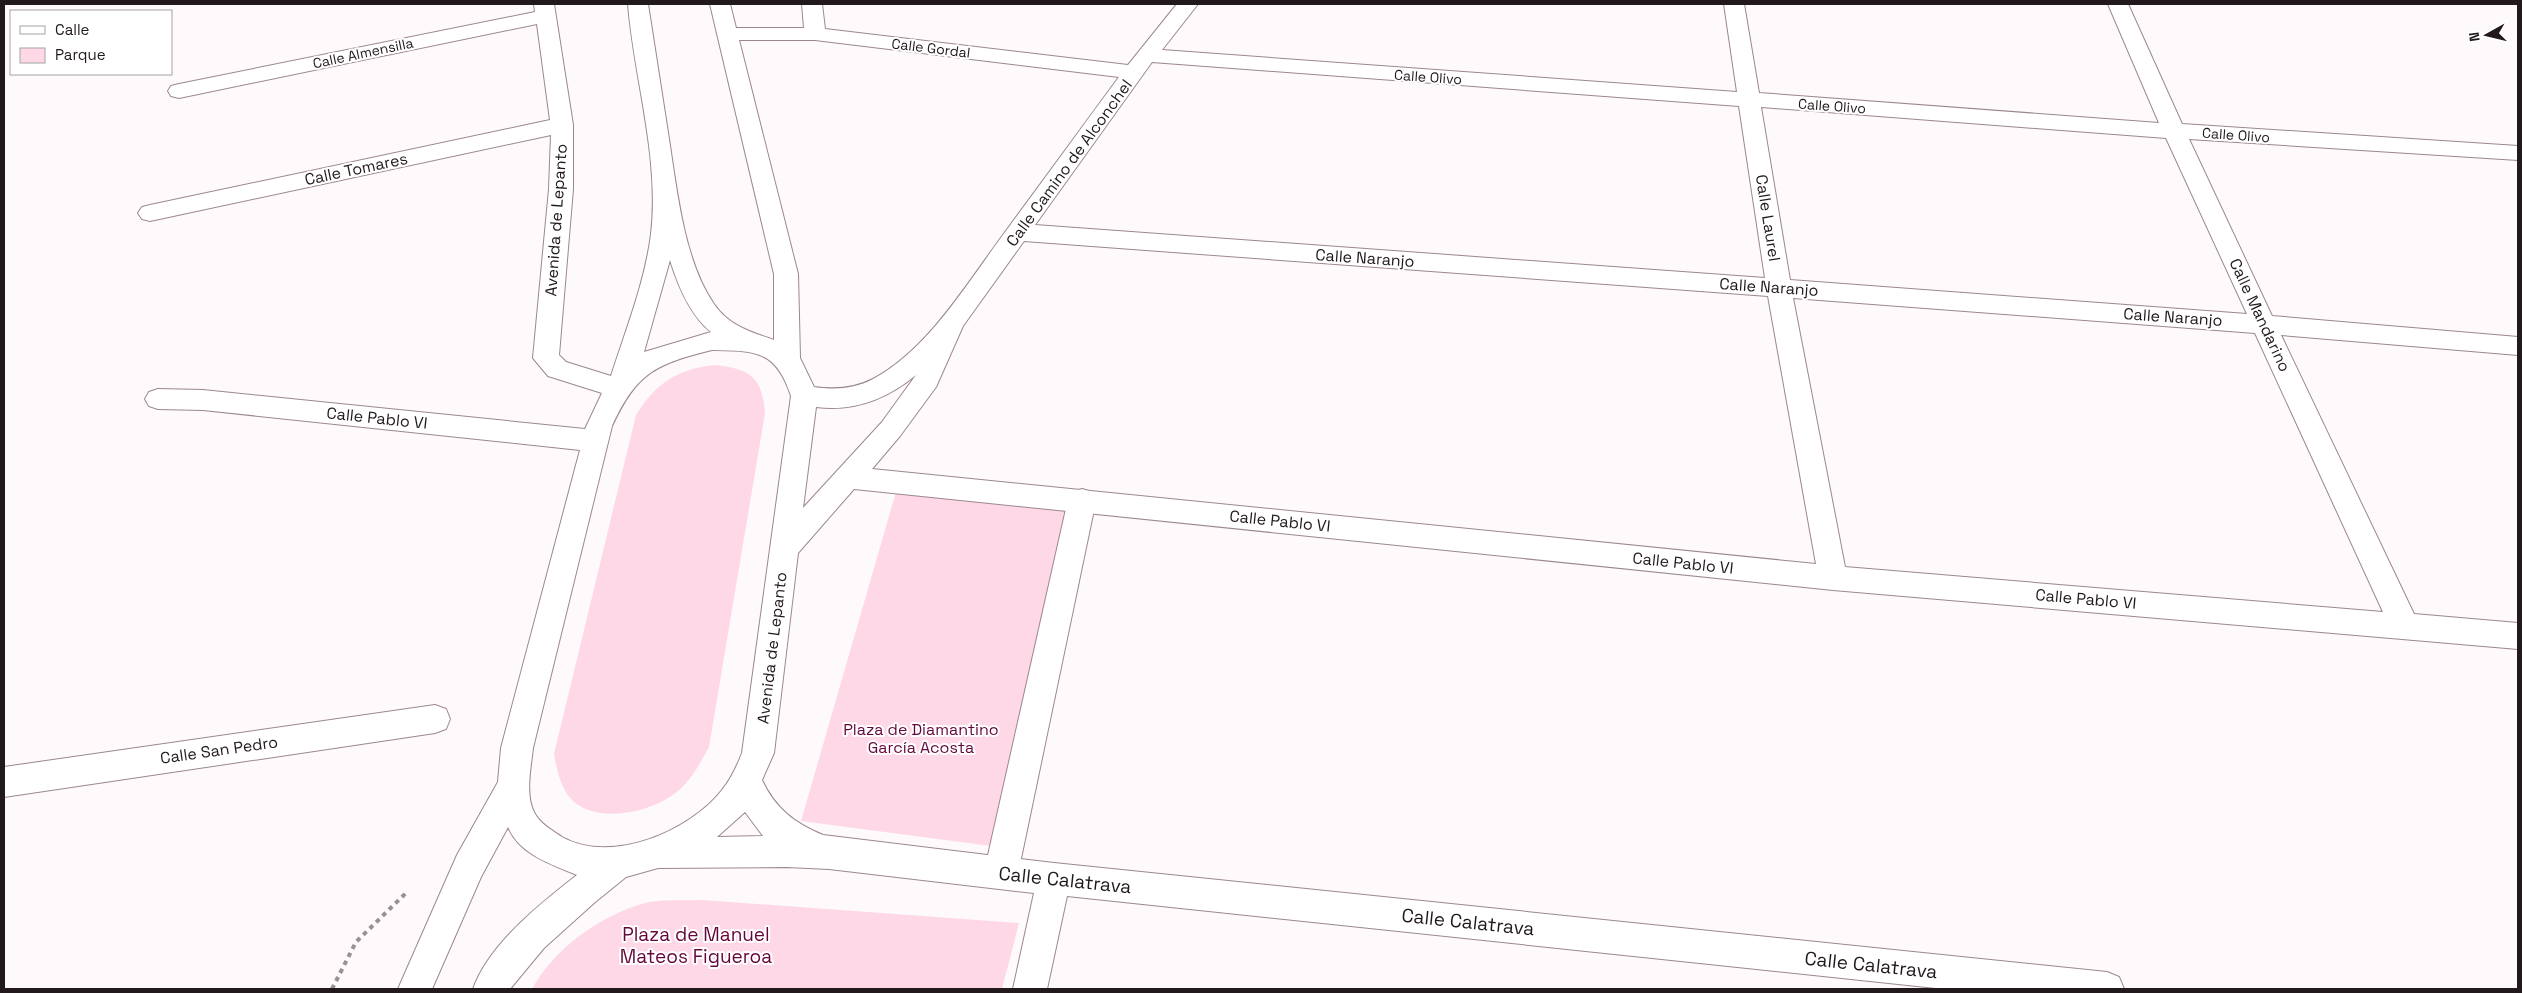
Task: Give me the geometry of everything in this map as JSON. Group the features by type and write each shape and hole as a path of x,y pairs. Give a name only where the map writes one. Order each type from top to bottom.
{"street":[{"name":"Avenida de Lepanto","path":"638,4 664,179 680,251 690,280 705,310 721,326 743,341 767,349 787,360 798,377 804,396 758,752 746,781 730,805 700,830 653,855 618,863 573,860 541,842 520,820 513,786 517,748 599,426 619,385 655,276 662,232 664,179"},
{"name":"Avenida de Lepanto","path":"720,4 786,274 787,360"},
{"path":"812,4 815,34"},
{"name":"Calle Camino de Alconchel","path":"952,323 1140,64 1188,4"},
{"name":"Calle Laurel","path":"1734,4 1779,288 1833,578"},
{"name":"Calle Mandarino","path":"2118,4 2174,131 2404,625"},
{"name":"Avenida de Lepanto","path":"545,10 562,124 562,189 546,340 546,358 557,369 619,385"},
{"name":"Calle Almensilla","path":"179,91 545,10"},
{"name":"Calle Gordal","path":"727,34 815,34 1140,64"},
{"name":"Calle Olivo","path":"1140,64 1750,100 2518,154"},
{"name":"Calle Tomares","path":"150,212 562,124"},
{"name":"Calle Naranjo","path":"1019,232 2264,324 2518,346"},
{"path":"804,396 854,397 883,388 918,358 952,323"},
{"path":"784,548 891,429 927,380 952,323"},
{"name":"Avenida de Lepanto","path":"619,385 637,366 674,351 712,341 743,341"},
{"name":"Calle Pablo VI","path":"158,399 203,400 596,441"},
{"name":"Calle Pablo VI","path":"848,477 1833,578 2518,636"},
{"path":"1002,873 1082,500"},
{"name":"Calle San Pedro","path":"4,782 435,719"},
{"path":"746,781 758,807 771,824 792,838 828,853"},
{"name":"Avenida de Lepanto","path":"415,989 469,866 513,786"},
{"path":"653,855 787,851 828,853"},
{"name":"Calle Calatrava","path":"828,853 1054,879 2107,989"},
{"name":"Avenida de Lepanto","path":"490,989 507,962 558,910 618,863"},
{"path":"1030,989 1054,879"}],"green space":[{"path":"715,365 738,369 752,377 761,391 765,413 709,747 694,773 673,795 650,807 636,811 608,814 595,812 582,807 568,795 560,778 554,754 636,415 651,394 669,379 689,370"},
{"name":"Plaza de Diamantino García Acosta","path":"896,492 1066,511 991,846 801,821"},
{"name":"Plaza de Manuel Mateos Figueroa","path":"702,900 1019,923 1002,989 532,989 553,960 566,947 580,935 611,916 645,903"}]}
